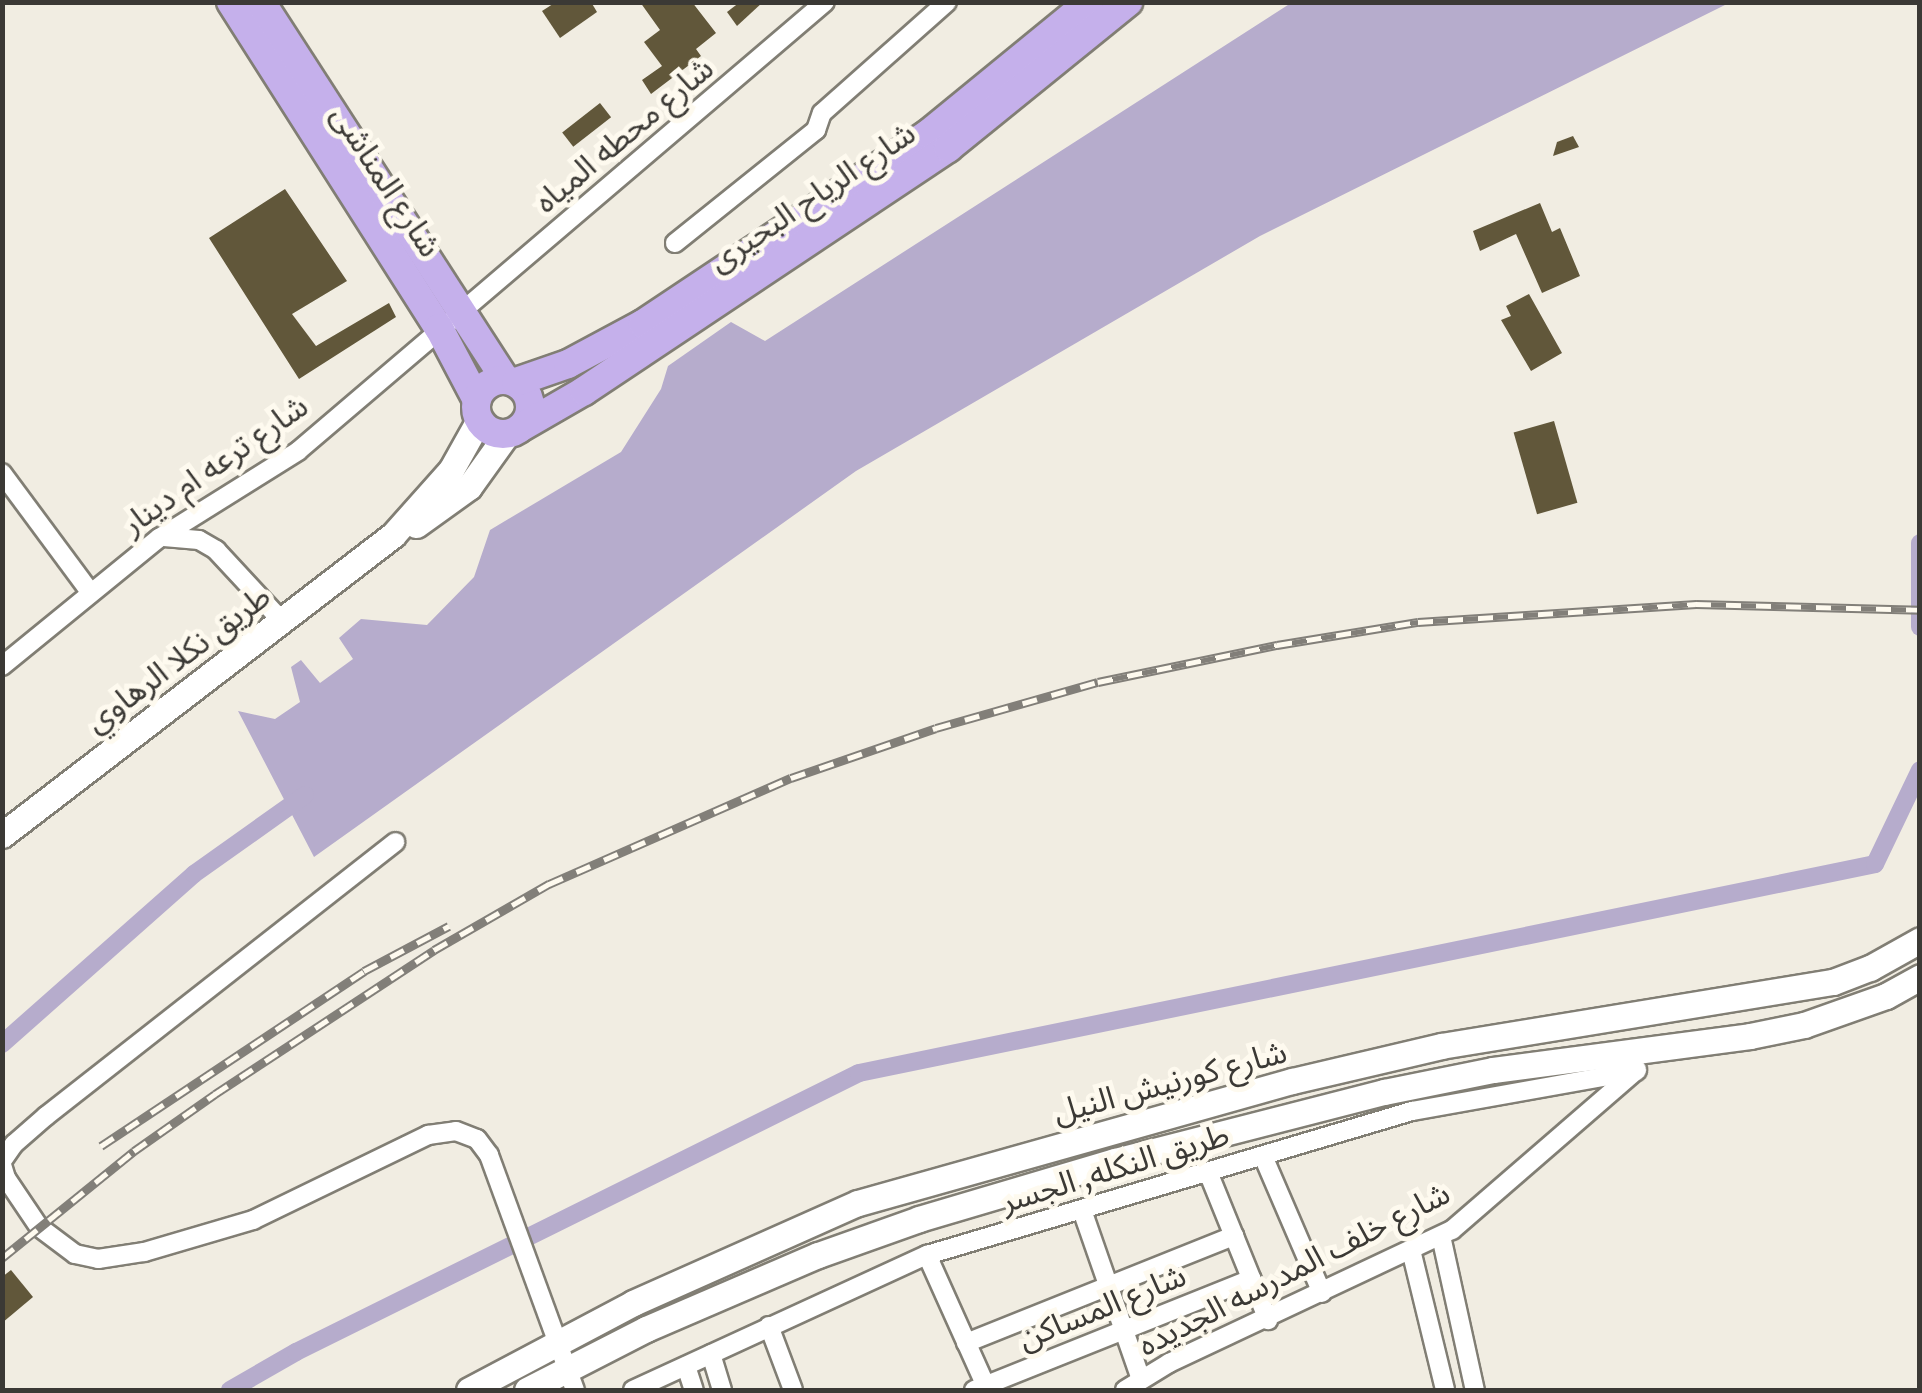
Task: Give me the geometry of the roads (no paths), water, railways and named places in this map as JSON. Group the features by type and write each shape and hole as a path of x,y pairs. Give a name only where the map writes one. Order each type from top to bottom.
{"main road":[{"name":"شارع المناشى","path":"230,2 450,320 511,381"},
{"name":"شارع المناشى","path":"260,2 450,320 478,410"},
{"name":"شارع الرياح البحيرى","path":"514,431 584,392 948,148 1128,2"},
{"name":"شارع الرياح البحيرى","path":"511,381 568,364 642,324 904,150 1072,8"},
{"path":"568,364 584,392"},
{"path":"511,381 525,390 530,410 514,431 491,431 478,410 487,384 511,381"},
{"name":"طريق نكلا الرهاوي","path":"393,536 451,470 478,410"},
{"name":"طريق نكلا الرهاوي","path":"2,835 393,536 460,495 514,431"},
{"name":"شارع كورنيش النيل","path":"469,1390 559,1341 806,1223 911,1187 1292,1081 1441,1046 1833,982 1870,968 1920,940"},
{"name":"شارع كورنيش النيل","path":"527,1390 572,1380 646,1329 851,1242 1098,1166 1444,1079 1804,1025 1846,1013 1920,977"}],"street":[{"name":"شارع محطه المياه","path":"450,320 825,2"},
{"path":"675,243 816,130 822,114 947,2"},
{"name":"شارع ترعه ام دينار","path":"2,666 158,538 298,451 450,320"},
{"path":"2,473 90,592"},
{"path":"158,538 199,540 216,550 282,622"},
{"path":"396,842 46,1116 2,1163 6,1178 40,1227 75,1254 98,1259 144,1252 253,1220 428,1135 456,1131 477,1139 488,1155 572,1380"},
{"name":"شارع خلف المدرسه الجديده","path":"1125,1390 1441,1236 1469,1218 1636,1071 1672,1046"},
{"name":"طريق النكله, الجسر","path":"633,1390 928,1255 1412,1112 1636,1071"},
{"path":"1263,1156 1322,1293"},
{"path":"1208,1172 1268,1320"},
{"path":"1082,1210 1141,1379"},
{"path":"966,1344 1234,1236"},
{"path":"1441,1236 1475,1390"},
{"path":"1411,1250 1444,1390"},
{"path":"928,1255 980,1388"},
{"name":"شارع المساكن","path":"980,1388 1252,1279"},
{"path":"769,1326 793,1390"},
{"path":"711,1354 722,1390"},
{"path":"686,1366 694,1390"}],"waterway":[{"path":"1920,543 1920,627"},
{"path":"230,1390 296,1352 859,1073 1875,864 1920,770"},
{"path":"2,1044 194,874 305,795"}],"railway":[{"path":"2,1258 134,1151 215,1094 434,950 549,884 791,778 936,728 1098,682 1277,645 1418,622 1696,604 1920,610"},
{"path":"101,1146 364,971 449,926"}]}
